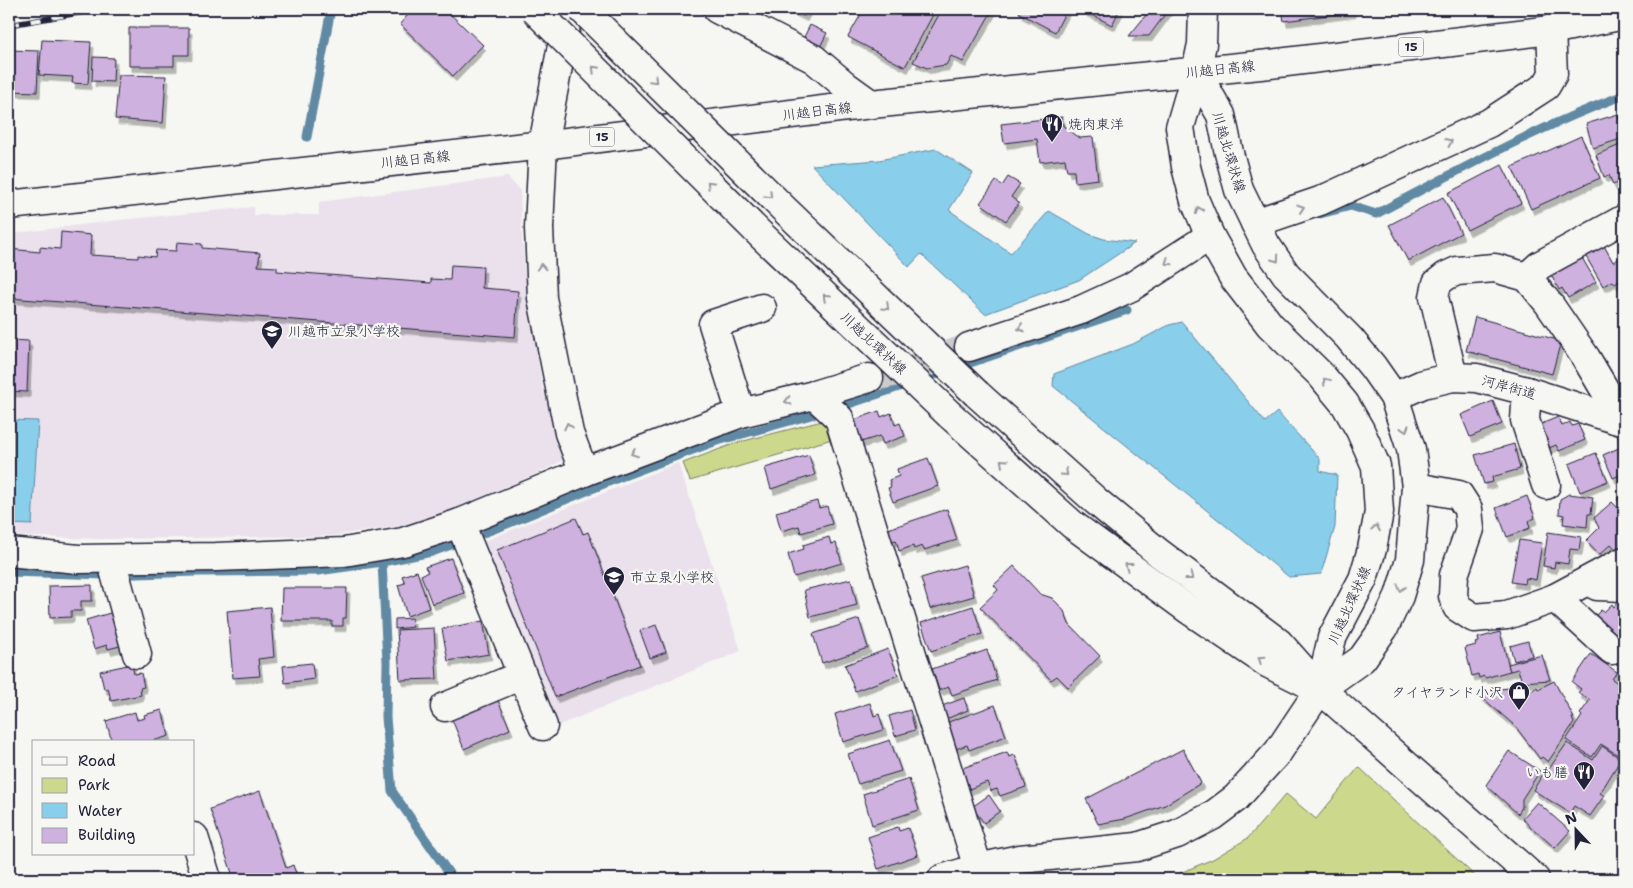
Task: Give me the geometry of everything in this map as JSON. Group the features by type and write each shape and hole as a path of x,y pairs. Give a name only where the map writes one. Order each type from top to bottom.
{"main road":[{"name":"川越北環状線","path":"534,9 762,236 950,415 1073,525 1188,610 1267,663 1320,689"},
{"path":"569,9 543,145 539,228 542,298 569,433 584,472"},
{"name":"川越北環状線","path":"582,9 785,210 977,394 1096,501 1138,536 1204,588 1279,643 1320,689 1535,879"},
{"path":"717,9 746,15 814,59 871,104"},
{"path":"1196,72 1202,44 1204,9"},
{"path":"1255,223 1320,202 1376,177 1497,118 1546,86 1553,74 1551,30 1573,9"},
{"name":"川越日高線","path":"9,205 543,145 871,104 1196,72 1551,30 1624,15"},
{"name":"川越北環状線","path":"1196,72 1180,127 1186,167 1193,192 1210,236 1232,277 1270,325 1321,375 1345,404 1360,430 1376,466 1379,512 1372,549 1363,580 1332,638 1320,689"},
{"name":"川越北環状線","path":"1196,72 1220,115 1228,153 1239,190 1266,245 1286,274 1349,338 1373,367 1394,397 1411,449 1416,487 1410,560 1399,596 1384,628 1362,659 1320,689"},
{"path":"1527,277 1540,265 1624,219"},
{"path":"969,347 1081,310 1122,291 1210,236"},
{"path":"1453,377 1434,298 1437,283 1457,271 1495,268 1527,277 1549,304 1590,365 1612,402 1620,420"},
{"path":"742,413 713,324 762,308"},
{"name":"河岸街道","path":"1394,397 1423,384 1453,377 1477,378 1527,391 1620,420"},
{"path":"9,552 78,559 114,570 344,552 403,542 460,523 584,472 742,413 814,395 869,378"},
{"path":"1527,391 1525,420 1546,485"},
{"path":"814,395 839,418 978,868"},
{"path":"1416,487 1458,495 1468,509 1470,529 1454,575 1453,596 1457,608 1474,618 1507,615 1555,598 1624,561"},
{"path":"460,523 543,726"},
{"path":"114,570 138,654"},
{"path":"1588,581 1597,586 1624,587"},
{"path":"1555,598 1612,650"},
{"path":"445,707 522,675"},
{"path":"942,879 978,868 1020,859 1137,847 1177,834 1212,816 1236,798 1278,752 1320,689"},
{"path":"195,839 207,879"}],"shaded area":[{"name":"川越市立泉小学校","path":"508,177 520,191 523,254 529,309 543,390 566,459 451,510 401,526 329,536 100,539 9,536 9,234 120,220 254,207 254,215 319,215 319,202"},
{"name":"市立泉小学校","path":"678,463 741,651 557,726 484,541"}],"green space":[{"path":"826,420 832,439 690,481 683,463 736,443"},
{"path":"1359,767 1478,879 1166,879 1213,859 1248,838 1286,794 1316,819"}],"water":[{"path":"936,149 973,173 949,210 1011,253 1049,211 1089,234 1104,239 1135,243 1079,280 985,314 921,254 909,267 812,165 879,160"},
{"path":"1182,322 1265,422 1277,412 1320,459 1320,471 1337,475 1335,527 1321,574 1289,577 1053,386 1054,374 1133,344 1169,325"},
{"path":"9,420 38,421 32,525 9,524"}],"building":[{"path":"413,9 445,9 483,45 453,76 400,24"},
{"path":"790,9 808,9 804,16"},
{"path":"864,9 936,9 905,67 848,37"},
{"path":"942,9 993,9 963,62 951,56 946,65 927,68 913,62"},
{"path":"1021,9 1067,9 1055,32 1019,13"},
{"path":"1085,9 1120,9 1112,25 1084,11"},
{"path":"1151,9 1169,9 1149,36 1129,36"},
{"path":"1282,9 1353,9 1353,12 1284,21"},
{"path":"810,25 827,33 820,47 803,39"},
{"path":"129,28 189,28 189,55 174,55 174,66 129,66"},
{"path":"42,40 91,42 88,84 72,83 73,77 39,75"},
{"path":"9,50 39,51 37,92 9,91"},
{"path":"93,57 114,58 113,82 92,81"},
{"path":"119,75 166,76 163,123 115,119"},
{"path":"1618,114 1624,138 1593,148 1586,124"},
{"path":"1062,117 1063,126 1080,138 1093,137 1098,179 1075,182 1074,171 1067,171 1065,159 1040,162 1037,139 1004,143 1001,124"},
{"path":"1581,136 1600,178 1531,209 1512,167"},
{"path":"1620,145 1624,155 1624,180 1613,185 1609,175 1604,177 1596,155"},
{"path":"1502,165 1521,203 1467,230 1448,193"},
{"path":"1008,177 1020,184 1011,197 1019,203 1006,221 980,203 996,181 1002,186"},
{"path":"1443,197 1461,233 1408,261 1389,225"},
{"path":"61,232 91,235 90,255 138,258 138,255 155,257 156,250 176,251 177,242 202,244 202,248 260,253 258,266 277,267 277,271 431,283 431,279 450,280 451,265 483,267 482,288 518,291 515,337 9,298 9,249 40,252 40,247 60,249"},
{"path":"1603,244 1613,262 1624,256 1624,278 1615,284 1613,281 1603,286 1585,255"},
{"path":"1581,256 1596,282 1568,298 1562,288 1559,290 1550,273"},
{"path":"1475,317 1561,341 1552,374 1466,351"},
{"path":"9,340 29,341 27,392 9,391"},
{"path":"1493,401 1502,424 1470,437 1461,415"},
{"path":"879,411 881,417 891,413 895,425 900,423 905,436 883,444 880,436 861,442 854,420"},
{"path":"1558,417 1562,426 1570,422 1572,426 1578,424 1585,440 1559,451 1556,445 1549,448 1539,425"},
{"path":"1624,436 1624,473 1613,478 1603,455 1621,447 1618,439"},
{"path":"1514,444 1520,469 1492,477 1493,482 1484,484 1475,455"},
{"path":"1596,453 1608,481 1580,492 1569,464"},
{"path":"809,455 815,475 771,489 765,468"},
{"path":"928,458 938,486 893,502 888,488 891,487 889,480 899,476 897,469"},
{"path":"1624,492 1624,506 1617,499"},
{"path":"1569,494 1593,497 1591,514 1588,514 1587,527 1563,524 1564,515 1559,514 1560,499"},
{"path":"1527,496 1535,518 1528,521 1530,528 1507,537 1496,508"},
{"path":"817,501 819,508 827,506 832,524 801,533 799,526 781,531 776,512"},
{"path":"1612,502 1624,514 1624,546 1618,552 1611,544 1599,555 1586,541 1599,528 1594,518"},
{"path":"947,509 957,540 924,550 922,546 914,549 913,546 899,551 896,540 892,541 888,529"},
{"path":"576,518 583,534 588,532 640,665 555,697 497,550"},
{"path":"1548,532 1581,537 1579,550 1570,549 1568,564 1555,562 1554,568 1543,566"},
{"path":"829,537 831,544 836,543 842,563 794,577 788,554 804,549 803,545"},
{"path":"1519,540 1542,543 1536,580 1526,578 1525,584 1511,582"},
{"path":"451,558 464,593 432,604 421,575 428,572 425,567"},
{"path":"965,565 974,596 930,609 921,578"},
{"path":"1014,566 1040,594 1052,598 1058,604 1064,611 1069,624 1100,656 1068,687 1057,676 1051,680 980,607 998,590 994,585"},
{"path":"417,571 429,608 407,616 398,585 405,583 402,576"},
{"path":"851,579 857,605 810,617 804,590"},
{"path":"92,585 92,601 81,601 81,611 71,611 71,617 50,618 49,586"},
{"path":"282,588 347,588 346,618 343,618 343,626 332,626 332,621 281,621"},
{"path":"1619,601 1624,606 1624,643 1622,645 1593,618 1601,610 1604,612 1612,604 1614,607"},
{"path":"973,606 982,634 931,651 921,623"},
{"path":"270,607 274,657 258,659 260,676 233,678 227,611"},
{"path":"117,611 124,637 118,639 120,646 108,649 107,645 94,649 86,620"},
{"path":"412,618 413,627 395,629 395,619"},
{"path":"859,619 868,648 822,663 813,634"},
{"path":"483,621 489,654 448,661 442,629"},
{"path":"656,625 666,652 650,658 640,631"},
{"path":"434,628 437,679 400,680 397,630"},
{"path":"1500,632 1510,671 1485,678 1484,676 1479,678 1478,674 1472,676 1465,648 1476,645 1475,643 1479,642 1478,638"},
{"path":"1528,641 1532,656 1514,661 1510,646"},
{"path":"888,649 898,675 855,691 845,665"},
{"path":"987,650 997,680 952,695 949,687 939,690 932,669"},
{"path":"1591,654 1617,672 1612,679 1624,688 1622,693 1624,694 1624,753 1621,757 1601,744 1592,757 1566,740 1590,700 1578,693 1581,689 1572,682"},
{"path":"1542,655 1550,680 1522,682 1518,669 1510,671 1508,664"},
{"path":"312,663 314,679 285,683 283,666"},
{"path":"132,664 134,674 141,673 144,687 140,688 141,695 111,701 108,688 104,689 100,671"},
{"path":"1554,681 1574,718 1572,718 1574,723 1548,762 1542,757 1540,759 1515,726 1478,694 1481,691 1528,686 1531,691"},
{"path":"497,698 510,729 464,749 451,717"},
{"path":"964,698 968,710 946,719 942,706"},
{"path":"870,703 874,716 879,714 884,730 843,742 835,714"},
{"path":"995,705 1006,736 969,750 967,745 953,750 943,724"},
{"path":"162,710 169,736 156,740 111,740 106,721 135,712 137,720 145,718 144,715"},
{"path":"910,710 915,730 895,736 889,716"},
{"path":"890,740 901,771 858,784 848,754"},
{"path":"1567,743 1593,760 1602,746 1621,759 1600,793 1604,796 1590,816 1574,806 1570,813 1533,790 1547,768 1549,769"},
{"path":"1183,749 1201,783 1165,805 1125,819 1098,824 1086,799"},
{"path":"1509,751 1540,771 1522,799 1522,807 1518,814 1486,785"},
{"path":"1007,752 1009,757 1015,755 1026,787 1000,796 997,789 991,791 987,782 964,791 957,770"},
{"path":"909,779 919,810 872,825 863,794"},
{"path":"260,791 286,868 293,865 298,879 234,879 210,809"},
{"path":"989,795 1000,811 984,823 972,807"},
{"path":"1537,802 1570,831 1555,848 1522,819"},
{"path":"898,827 899,831 908,828 918,855 878,869 868,837"},
{"path":"186,875 188,879 172,879"}],"waterway":[{"path":"307,137 331,9"},
{"path":"1320,214 1351,206 1376,214 1529,135 1624,95"},
{"path":"9,572 108,575 318,571 382,562 432,552 714,442 840,407 1127,310"},
{"path":"382,562 387,662 386,717 392,791 453,879"}],"tunnel":[{"path":"869,378 907,370 969,347"}],"railway":[{"path":"9,25 102,9"}],"place":[{"name":"焼肉東洋","path":"1052,143"},
{"name":"川越市立泉小学校","path":"272,350"},
{"name":"市立泉小学校","path":"614,596"},
{"name":"タイヤランド小沢","path":"1519,711"},
{"name":"いも膳","path":"1584,791"}]}
